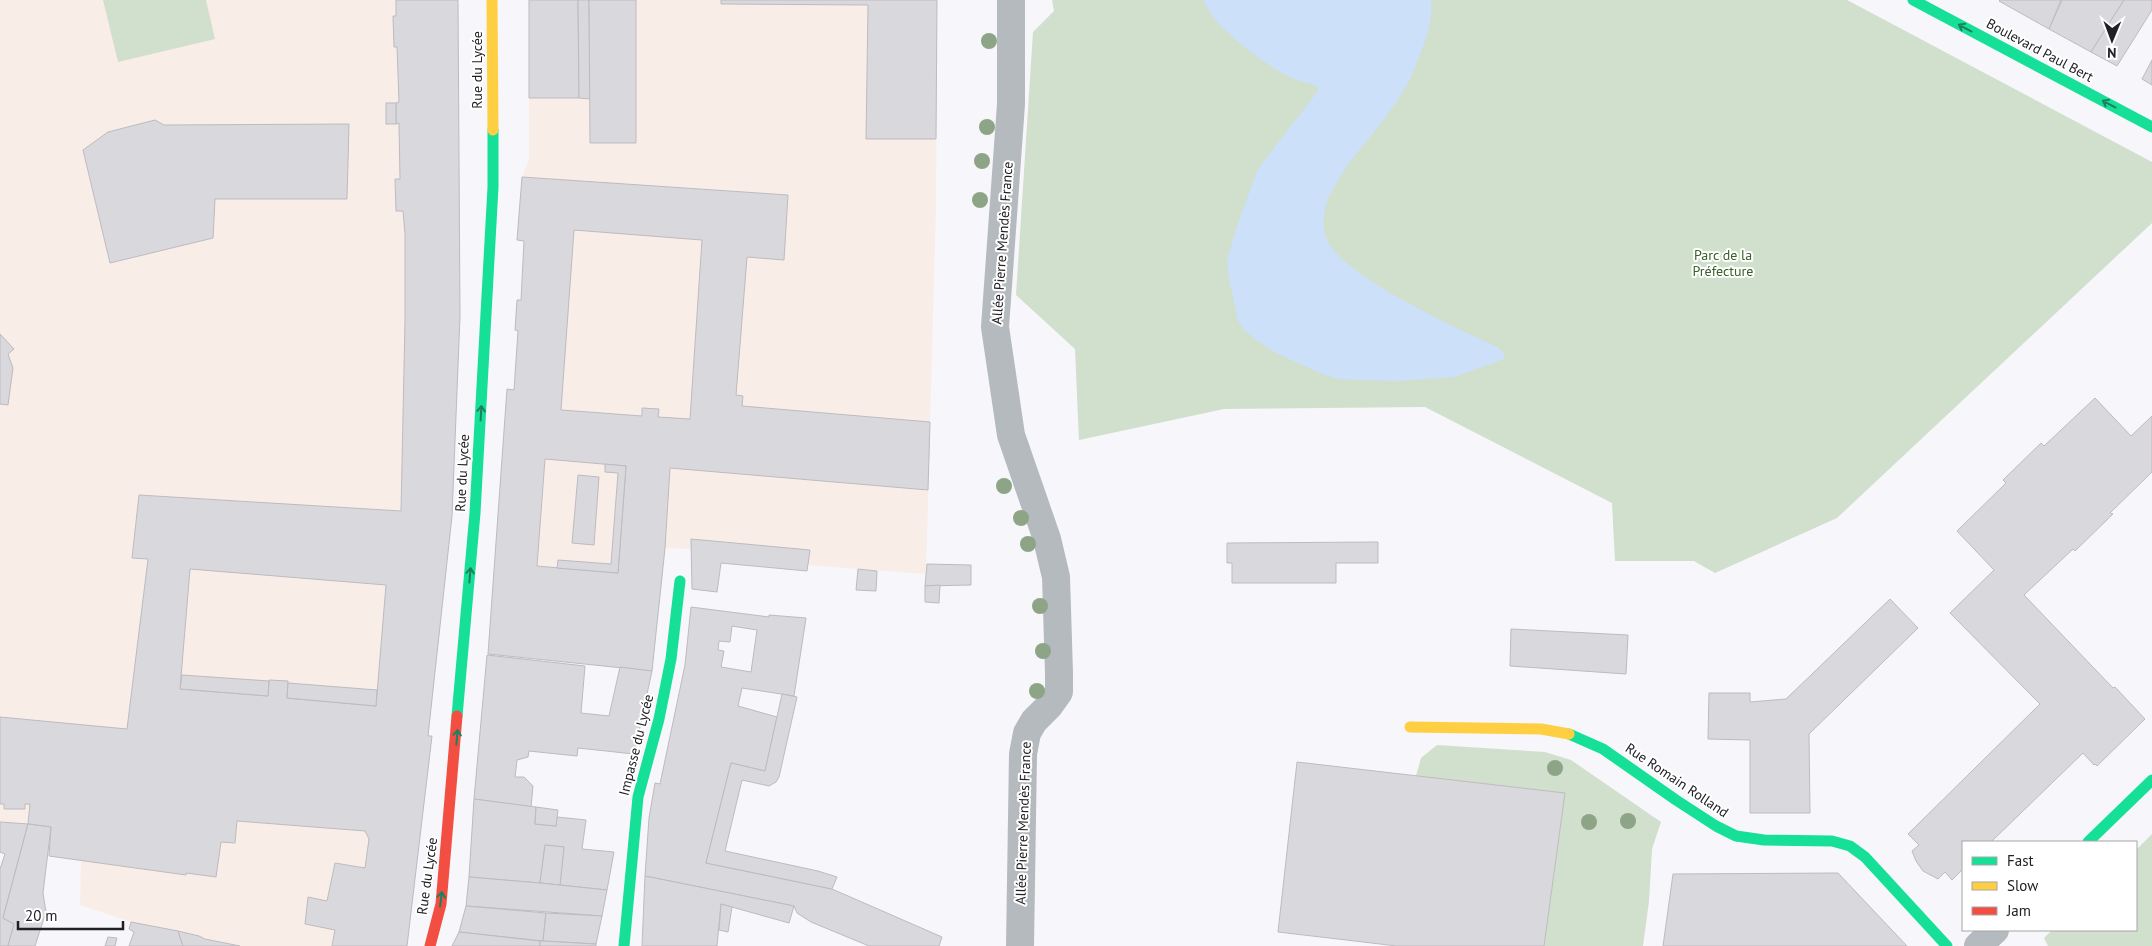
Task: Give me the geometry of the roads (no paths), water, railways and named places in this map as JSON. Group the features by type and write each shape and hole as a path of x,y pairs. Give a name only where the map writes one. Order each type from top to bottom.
{"street":[{"name":"Rue du Lycée","path":"430,946 441,904 475,513 493,187 492,0"},
{"name":"Allée Pierre Mendès France","path":"1011,0 1011,104 995,327 1011,435 1047,539 1056,577 1059,673 1059,692 1049,706 1034,721 1027,733 1023,754 1018,945"},
{"name":"Boulevard Paul Bert","path":"1913,0 2152,126"},
{"name":"Impasse du Lycée","path":"624,946 638,797 659,719 671,659 680,581"},
{"name":"Rue Romain Rolland","path":"1410,727 1541,729 1566,733 1603,749 1684,806 1736,836 1764,840 1832,841 1850,846 1865,857 1947,946"},
{"path":"2089,841 2152,780"},
{"path":"1978,946 1994,931"}],"water":[{"path":"1204,0 1431,0 1428,32 1411,77 1385,118 1334,186 1326,204 1323,223 1328,242 1338,256 1356,270 1379,286 1432,316 1498,347 1505,355 1504,359 1455,377 1398,381 1338,379 1278,354 1243,329 1238,320 1229,280 1227,260 1238,223 1258,169 1318,91 1314,85 1282,73 1241,44 1217,21 1208,10"}],"park label":[{"name":"Parc de la Préfecture","path":"1723,264"}]}
